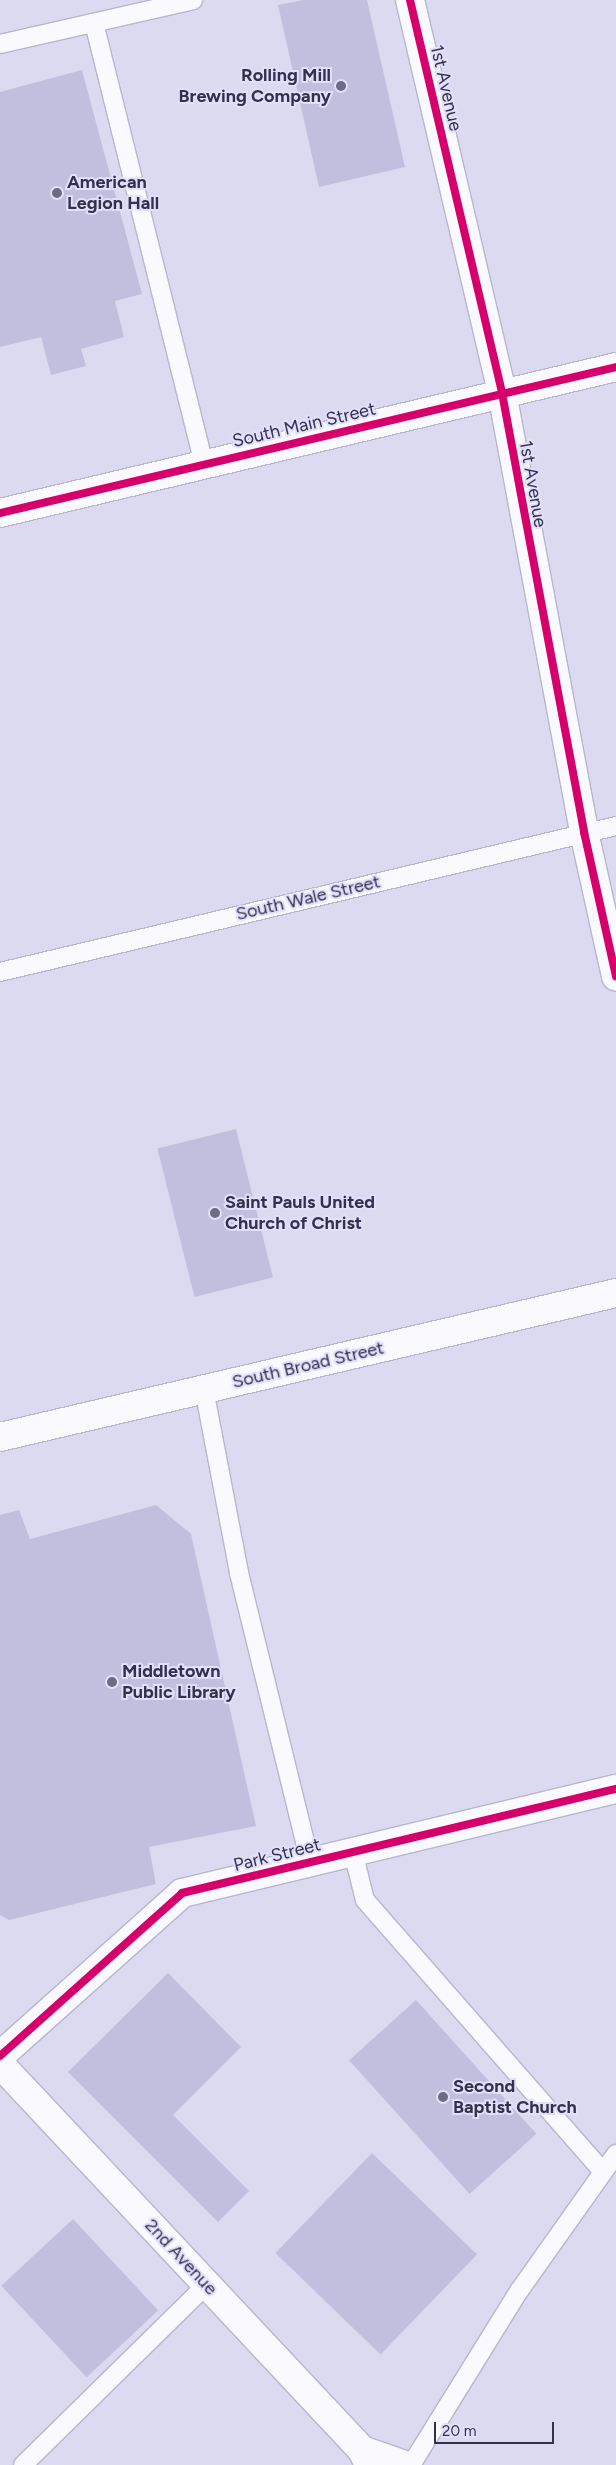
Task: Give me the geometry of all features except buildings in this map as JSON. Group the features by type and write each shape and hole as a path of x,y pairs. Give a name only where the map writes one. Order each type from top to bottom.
{"street":[{"name":"1st Avenue","path":"410,0 502,393 584,832 616,976"},
{"name":"South Main Street","path":"0,513 616,367"},
{"name":"South Broad Street","path":"0,1437 616,1293"},
{"name":"Park Street","path":"0,2056 182,1893 616,1788"},
{"name":"2nd Avenue","path":"0,2064 365,2458 406,2465"}],"lane":[{"path":"0,44 193,0"},
{"path":"94,23 204,464"},
{"name":"South Wale Street","path":"0,972 584,832 616,826"},
{"path":"204,1389 239,1573 310,1862"},
{"path":"353,1852 365,1900 603,2172"},
{"path":"410,2465 519,2291 616,2154"},
{"path":"22,2465 206,2285"}],"cycle path":[{"path":"410,0 502,393 584,832 616,976"},
{"path":"0,513 616,367"},
{"path":"0,2056 182,1893 616,1789"}],"place":[{"name":"Rolling Mill Brewing Company","path":"341,86"},
{"name":"American Legion Hall","path":"57,193"},
{"name":"Saint Pauls United Church of Christ","path":"215,1213"},
{"name":"Middletown Public Library","path":"112,1682"},
{"name":"Second Baptist Church","path":"443,2097"}]}
